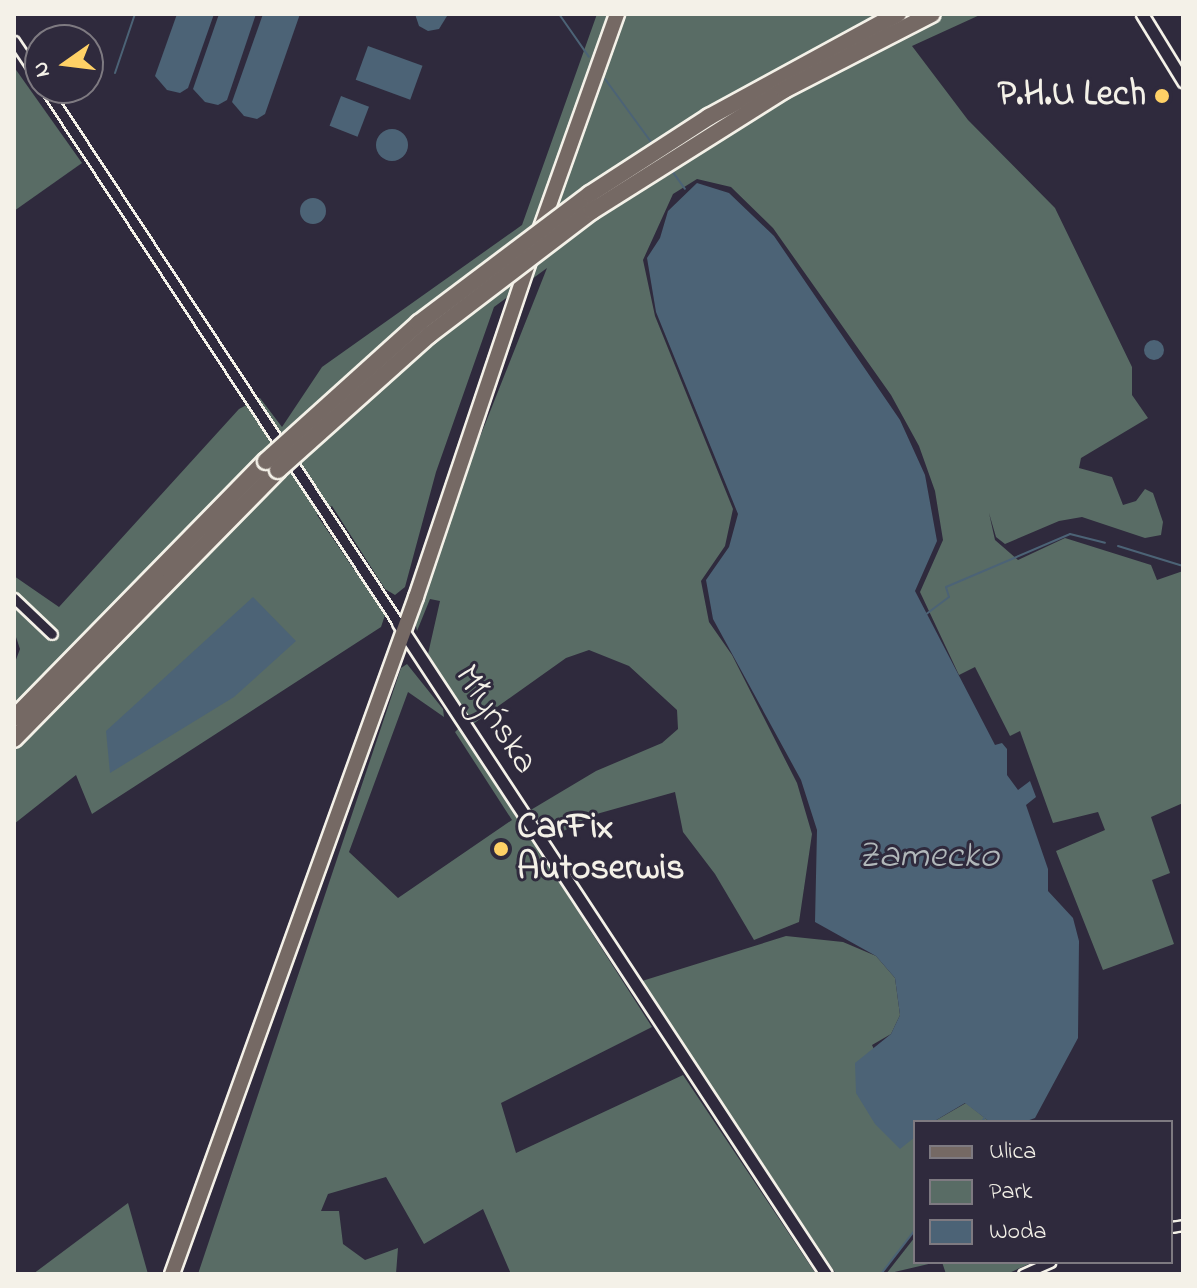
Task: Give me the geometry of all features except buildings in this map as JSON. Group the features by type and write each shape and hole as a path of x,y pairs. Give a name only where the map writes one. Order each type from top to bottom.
{"highway":[{"path":"14,718 419,323 590,194 709,117 898,14"},
{"path":"14,739 272,466 440,326 592,211 784,90 932,14"}],"main road":[{"path":"172,1274 617,14"}],"street":[{"path":"1142,14 1183,81"},
{"name":"Młyńska","path":"56,104 826,1274"},
{"path":"14,598 52,634"},
{"path":"1023,1274 1046,1264"}],"green space":[{"path":"597,14 982,14 912,46 968,120 1055,208 1132,367 1132,395 1148,418 1081,458 1079,468 1112,477 1123,505 1136,501 1145,489 1153,493 1163,522 1161,535 1145,538 1082,517 1059,521 1005,544 996,537 989,513 995,540 1018,560 1065,538 1151,565 1157,580 1183,571 1183,803 1151,817 1170,873 1152,880 1174,944 1103,970 1056,851 1105,830 1098,812 1053,823 1020,731 1010,736 975,667 959,675 920,592 943,540 935,491 919,446 891,395 773,228 731,187 697,179 673,194 643,260 655,316 733,509 725,546 701,581 709,622 732,655 797,783 812,834 799,922 754,940 715,874 683,832 675,792 593,815 551,838 529,811 596,771 662,743 678,729 677,710 629,666 589,650 566,658 473,724 428,654 440,601 430,599 417,631 415,621 466,472 547,268 494,307 436,472 405,587 395,595 385,589 332,506 317,515 385,615 381,627 92,814 76,775 14,824 14,665 20,649 14,631 14,576 59,607 239,409 260,398 282,427 322,367 522,225"},
{"path":"14,67 24,81 24,104 40,104 82,163 14,211"},
{"path":"407,664 443,709 444,717 408,692 349,852 398,898 512,820 455,732 460,727 652,1027 501,1103 516,1153 683,1075 816,1274 511,1274 483,1209 424,1244 386,1177 328,1194 321,1211 339,1211 343,1244 365,1260 398,1248 396,1274 198,1274 401,668"},
{"path":"786,936 843,942 876,956 895,978 900,1015 891,1034 872,1045 913,1132 913,1233 881,1274 836,1274 642,981"},
{"path":"966,1103 987,1120 936,1120"},
{"path":"128,1203 148,1274 33,1274"},
{"path":"913,1240 913,1264 928,1264 886,1274"},
{"path":"943,1264 1029,1264 1007,1274 946,1274"}],"water":[{"path":"177,14 214,14 188,88 180,93 167,90 155,76"},
{"path":"219,14 256,14 227,100 218,105 205,102 193,89"},
{"path":"263,14 300,14 265,114 257,119 244,116 232,102"},
{"path":"415,14 447,16 439,29 428,31 419,26"},
{"path":"368,46 423,66 410,100 356,80"},
{"path":"341,96 369,107 358,137 330,126"},
{"path":"392,129 403,134 408,145 403,156 392,161 381,156 376,145 381,134"},
{"name":"Zamecko","path":"697,183 729,193 774,236 900,420 925,475 937,541 915,591 995,745 1002,743 1007,749 1007,775 1018,790 1030,781 1036,797 1026,805 1048,869 1048,891 1073,918 1079,941 1078,1038 1035,1118 987,1120 965,1103 936,1120 913,1120 913,1139 900,1149 875,1124 856,1093 855,1063 891,1034 900,1015 895,978 876,956 815,922 817,830 801,780 713,619 706,580 729,547 738,514 656,312 647,258 660,238 668,211"},
{"path":"313,198 322,202 326,211 322,220 313,224 304,220 300,211 304,202"},
{"path":"1154,340 1161,343 1164,350 1161,357 1154,360 1147,357 1144,350 1147,343"},
{"path":"253,597 296,641 234,697 110,773 106,731"}],"waterway":[{"path":"115,73 135,14"},
{"path":"559,14 589,57"},
{"path":"605,79 654,146"},
{"path":"672,171 685,189"},
{"path":"925,615 949,597 946,587 1070,534 1105,543"},
{"path":"1118,546 1183,566"},
{"path":"983,1120 986,1115"},
{"path":"881,1274 913,1233"}],"place":[{"name":"P.H.U Lech","path":"1162,96"},
{"name":"CarFix Autoserwis","path":"501,849"}]}
